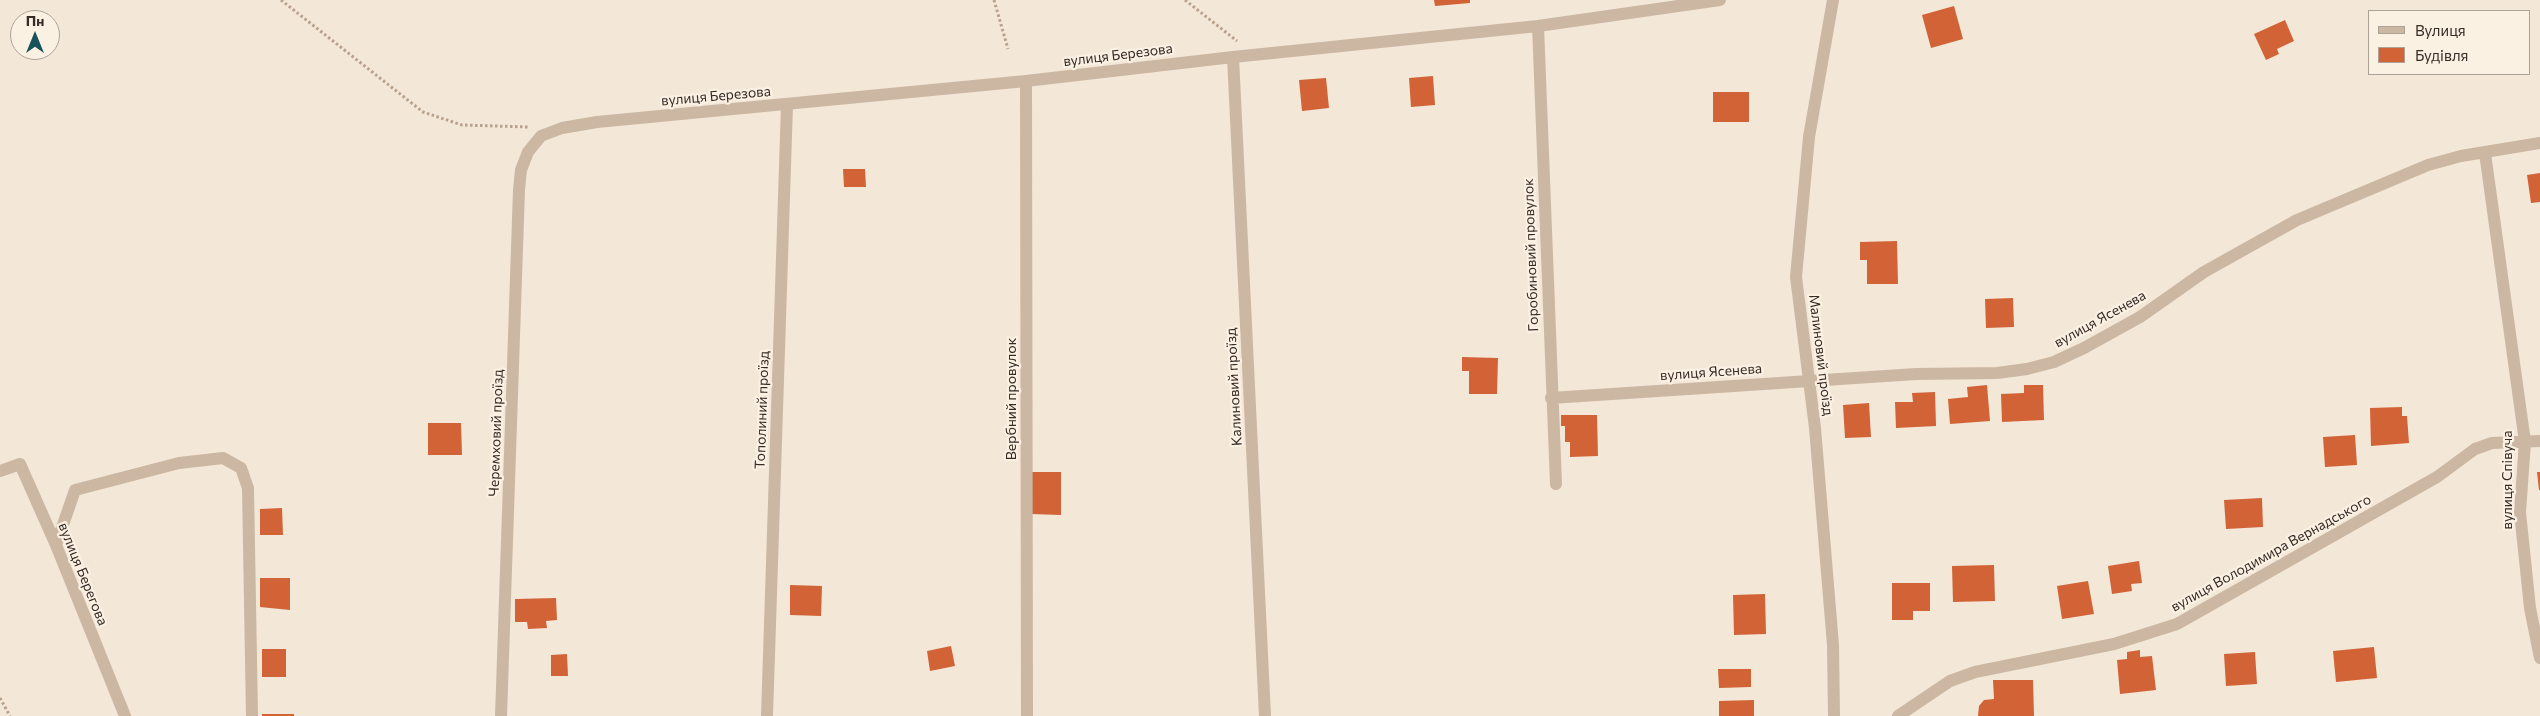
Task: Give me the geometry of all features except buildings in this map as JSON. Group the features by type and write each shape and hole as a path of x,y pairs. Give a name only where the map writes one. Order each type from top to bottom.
{"street":[{"name":"вулиця Березова","path":"528,152 541,136 562,128 1026,81 1232,56 1538,26 1720,0"},
{"name":"Малиновий проїзд","path":"1833,0 1809,136 1796,277 1810,381 1833,645 1834,716"},
{"name":"Горобиновий провулок","path":"1538,26 1551,398 1556,484"},
{"name":"Калиновий проїзд","path":"1232,56 1265,716"},
{"name":"Вербний провулок","path":"1026,81 1027,716"},
{"name":"Тополиний проїзд","path":"767,716 787,105"},
{"name":"вулиця Ясенева","path":"1551,398 1916,374 1997,373 2027,369 2054,362 2084,348 2140,317 2204,272 2297,220 2428,165 2540,143"},
{"name":"Черемховий проїзд","path":"501,716 519,190 521,170 528,152"},
{"name":"вулиця Співуча","path":"2485,153 2525,442 2520,512 2530,608 2540,658"},
{"name":"вулиця Володимира Вернадського","path":"1898,716 1950,681 1975,672 2114,644 2177,624 2437,477 2475,449 2492,444 2540,440"},
{"path":"56,545 75,490 179,463 223,458 241,468 248,488 252,716"},
{"name":"вулиця Берегова","path":"0,471 20,464 56,545 125,716"}],"path":[{"path":"281,0 423,112 462,125 533,127"},
{"path":"994,0 1008,49"},
{"path":"1185,0 1255,55"},
{"path":"0,698 10,716"}]}
